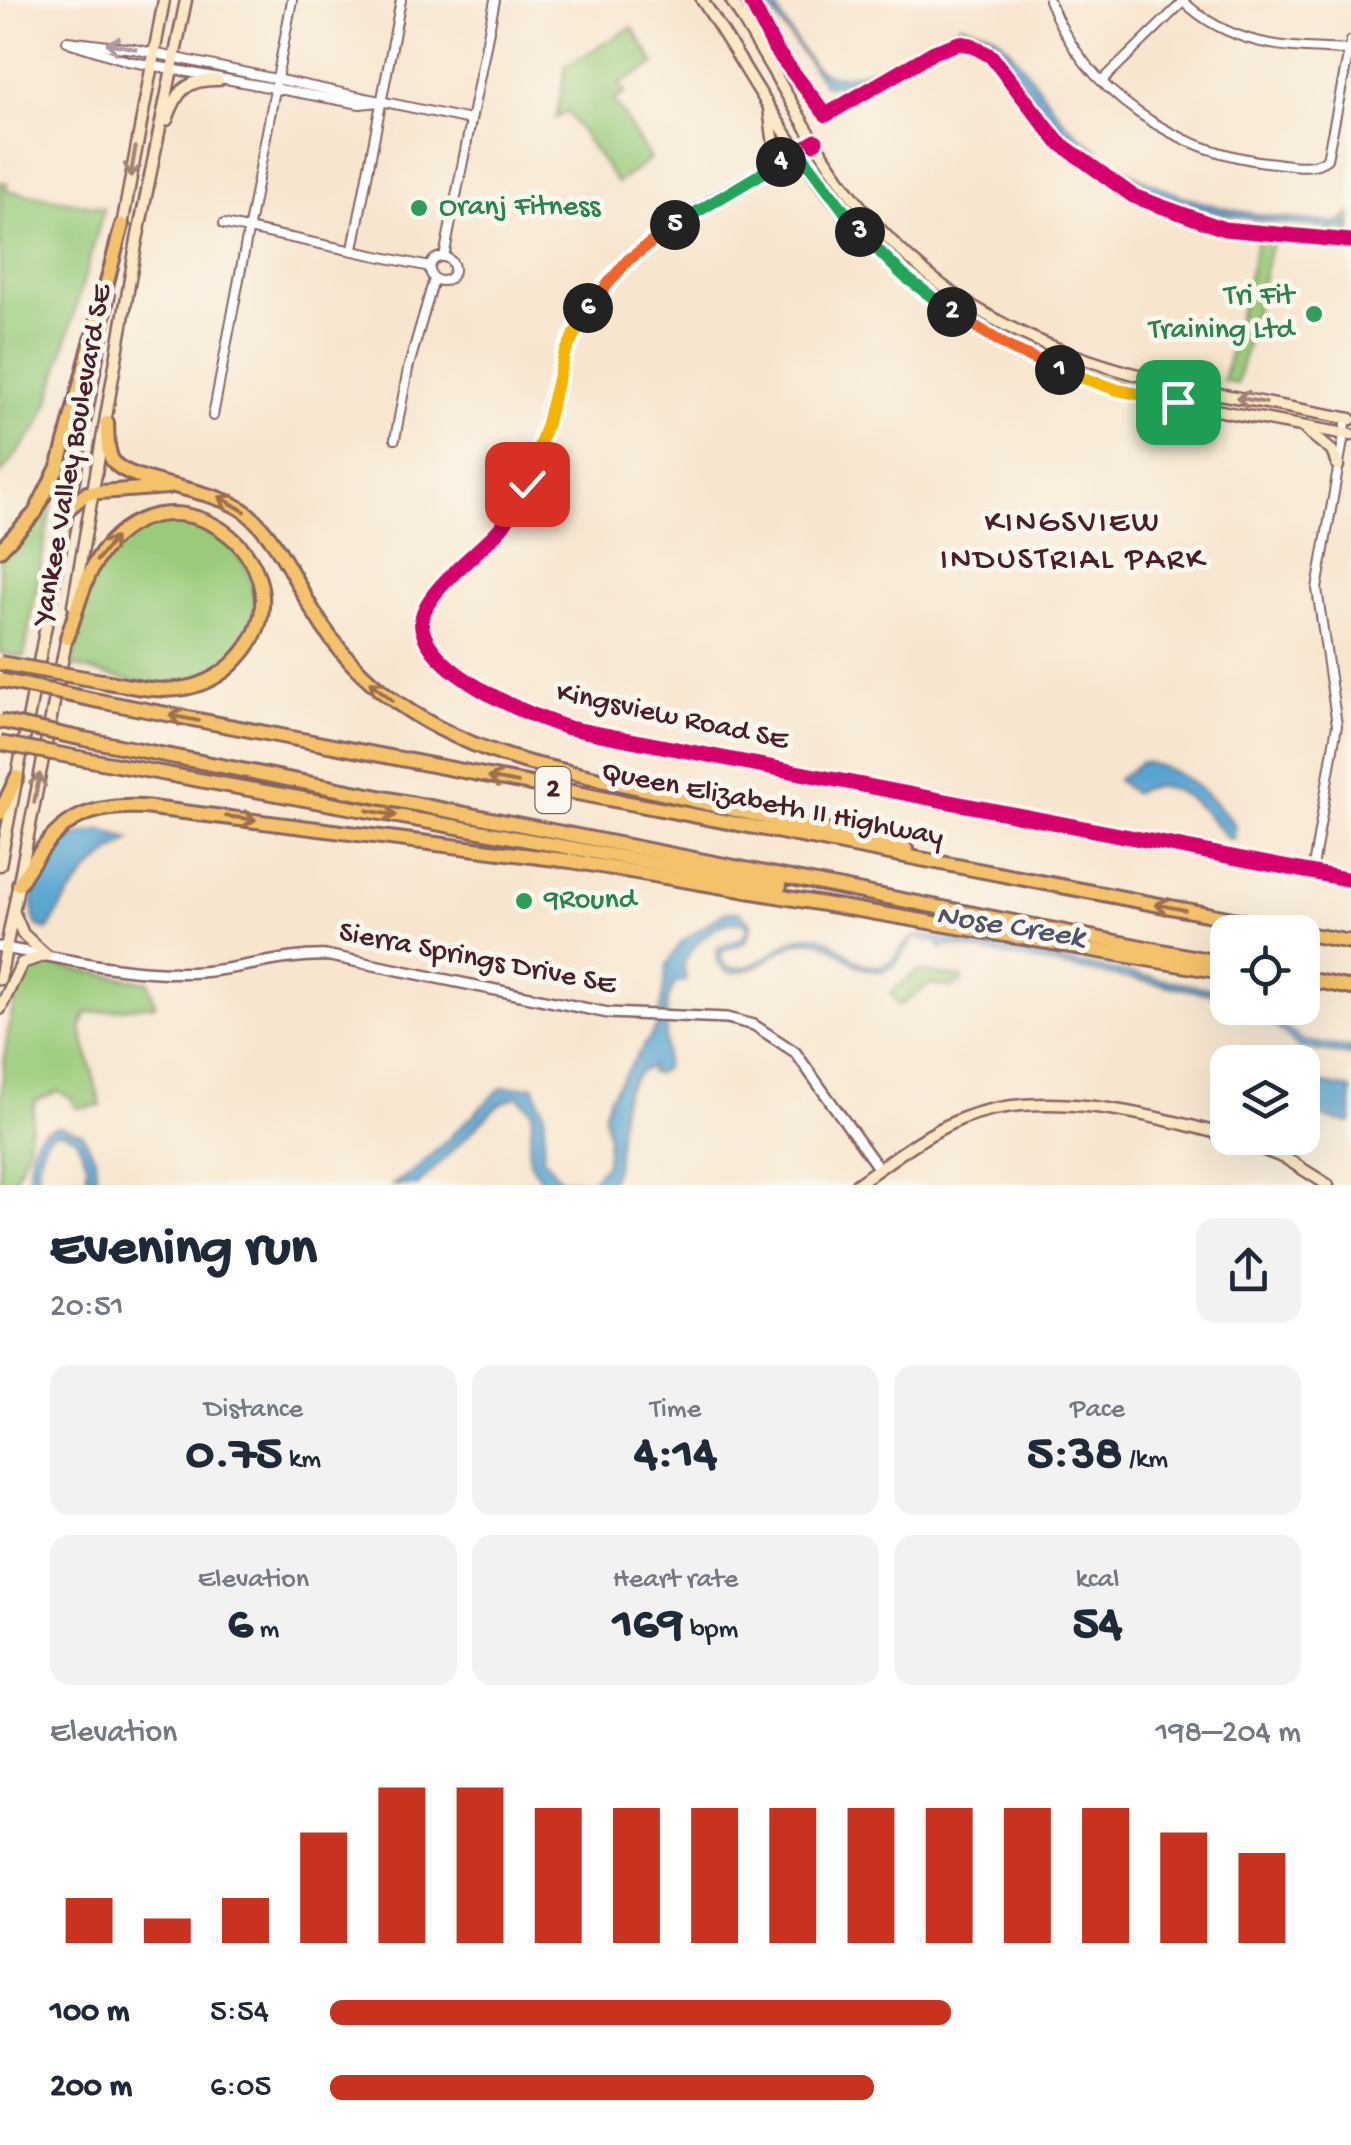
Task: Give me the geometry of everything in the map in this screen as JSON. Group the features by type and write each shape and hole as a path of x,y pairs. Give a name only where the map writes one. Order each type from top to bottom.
{"highway":[{"path":"0,550 44,500 60,465 122,225"},
{"path":"107,423 110,454 116,465 228,500 254,519 272,540 319,622 364,677 414,716 462,740 530,763 1012,876"},
{"path":"69,508 80,495 94,492 180,486"},
{"path":"0,663 102,681 181,689 204,683 239,658 254,635 261,606 254,565 239,542 214,523 190,515 152,517 128,526 96,562 67,638"},
{"name":"Queen Elizabeth II Highway","path":"0,680 1210,915"},
{"name":"2","path":"0,721 1210,961"},
{"path":"0,744 788,887 975,916"},
{"path":"0,813 17,777"},
{"path":"18,884 43,846 62,826 98,808 144,807 572,861 1210,970"},
{"name":"Queen Elizabeth II Highway","path":"1320,936 1351,942"},
{"path":"1320,983 1351,991"},
{"path":"1320,988 1351,991"}],"main road":[{"name":"Yankee Valley Boulevard SE","path":"0,865 164,0"},
{"name":"Yankee Valley Boulevard SE","path":"0,979 3,948 67,638 153,157 186,0"},
{"path":"702,0 841,211 896,268 946,308 1010,348 1118,390 1348,435"},
{"path":"731,0 816,141 865,213 902,252 944,286 1018,333 1074,358 1126,374 1349,419"},
{"path":"153,157 180,91 191,82 218,80"},
{"path":"768,102 774,146 769,169"},
{"path":"1300,426 1326,444 1338,466"},
{"path":"0,1009 22,964 46,955 23,934 13,910"},
{"path":"856,1185 962,1118 1025,1104 1113,1113 1210,1133"},
{"path":"1278,1155 1328,1185"}],"street":[{"path":"212,416 292,0"},
{"path":"353,249 400,0"},
{"path":"444,257 495,0"},
{"path":"1049,0 1064,32 1102,81 1135,112 1180,138 1233,157 1314,166 1329,156 1350,47 1248,41 1212,25 1183,1 1102,81"},
{"path":"381,102 360,104 218,80 88,52 67,41 277,77 470,120"},
{"name":"Kingsview Road SE","path":"816,141 650,240 599,292 564,355 540,450 520,498 486,546 427,600 421,624 427,642 486,692 525,713 569,728 1351,880"},
{"path":"224,224 430,267"},
{"path":"430,267 435,259 444,257 452,262 452,275 442,282 434,279"},
{"path":"395,438 408,369 434,279 430,267"},
{"path":"1312,873 1337,725 1317,590 1349,419"},
{"name":"Sierra Springs Drive SE","path":"3,948 160,972 210,971 286,957 330,956 585,1009 739,1020 783,1042 813,1075 879,1169"}],"green space":[{"path":"632,27 655,64 620,84 625,93 614,100 650,160 617,183 567,112 556,118 566,66"},
{"path":"0,182 7,183 6,190 104,208 49,402 37,428 0,475"},
{"path":"1351,214 1351,243 1315,241"},
{"path":"1258,238 1273,239 1237,384 1223,381"},
{"path":"52,501 24,657 0,653 0,558 15,547"},
{"path":"177,521 209,532 233,550 248,573 254,598 252,624 241,648 221,668 179,684 132,681 72,666 90,592 111,552 127,537 149,526"},
{"path":"42,964 149,982 155,1005 86,1013 81,1028 101,1106 76,1108 72,1099 58,1091 35,1101 26,1153 12,1185 0,1185 1,1101 11,1018 25,967"},
{"path":"917,971 963,978 962,984 955,983 954,988 930,984 899,1006 890,993"}],"water":[{"path":"764,0 771,0 813,65 834,75 851,75 891,62 961,24 988,32 1009,49 1069,126 1133,174 1166,190 1236,211 1351,224 1351,229 1276,223 1200,209 1128,182 1096,162 1068,137 986,35 942,40 869,78 825,85"},
{"path":"1141,762 1182,776 1205,793 1235,825 1234,839 1227,838 1186,796 1161,787 1133,793 1117,780"},
{"path":"102,830 131,840 83,878 48,930 38,927 34,894 49,858 68,838"},
{"path":"724,912 740,912 752,924 746,942 721,952 723,964 733,968 753,964 792,941 813,936 833,943 859,962 879,966 891,961 909,940 921,934 1210,988 1210,994 954,946 940,948 937,942 916,938 895,964 884,970 865,969 832,947 813,941 792,945 752,968 727,972 717,963 717,948 741,939 748,929 745,923 727,923 694,947 684,963 686,981 675,982 667,1002 665,1068 656,1074 650,1073 651,1066 628,1088 608,1185 547,1185 529,1157 532,1110 517,1096 498,1105 418,1185 392,1185 418,1168 501,1088 534,1086 545,1114 543,1157 560,1179 591,1181 606,1163 608,1138 604,1115 610,1096 658,1025 667,965 680,943"},
{"path":"1274,1025 1304,1041 1351,1048 1351,1055 1320,1051 1320,1045 1297,1045"},
{"path":"1320,1083 1351,1089 1351,1123 1320,1117"},
{"path":"59,1126 82,1133 95,1157 97,1185 87,1185 87,1163 77,1140 56,1132 44,1144 36,1185 29,1185 35,1140"}],"cycle path":[{"path":"750,0 775,49 826,115 934,52 959,43 971,45 991,56 1058,142 1133,196 1224,229 1351,241"},
{"path":"816,141 671,227 609,281 584,315 565,353 534,462 516,504 504,524 429,602 422,628 429,645 443,661 483,691 569,728 1351,880"}],"place":[{"name":"Oranj Fitness","path":"419,208"},
{"name":"Tri Fit Training Ltd","path":"1314,314"},
{"name":"9Round","path":"524,901"}],"district":[{"name":"KINGSVIEW INDUSTRIAL PARK","path":"1073,542"}],"route":[{"path":"527,484 569,344 580,320 613,274 650,240 799,151 860,233 904,276 985,334 1061,370 1118,390 1178,402"}],"water label":[{"name":"Nose Creek","path":"1010,928"}]}
